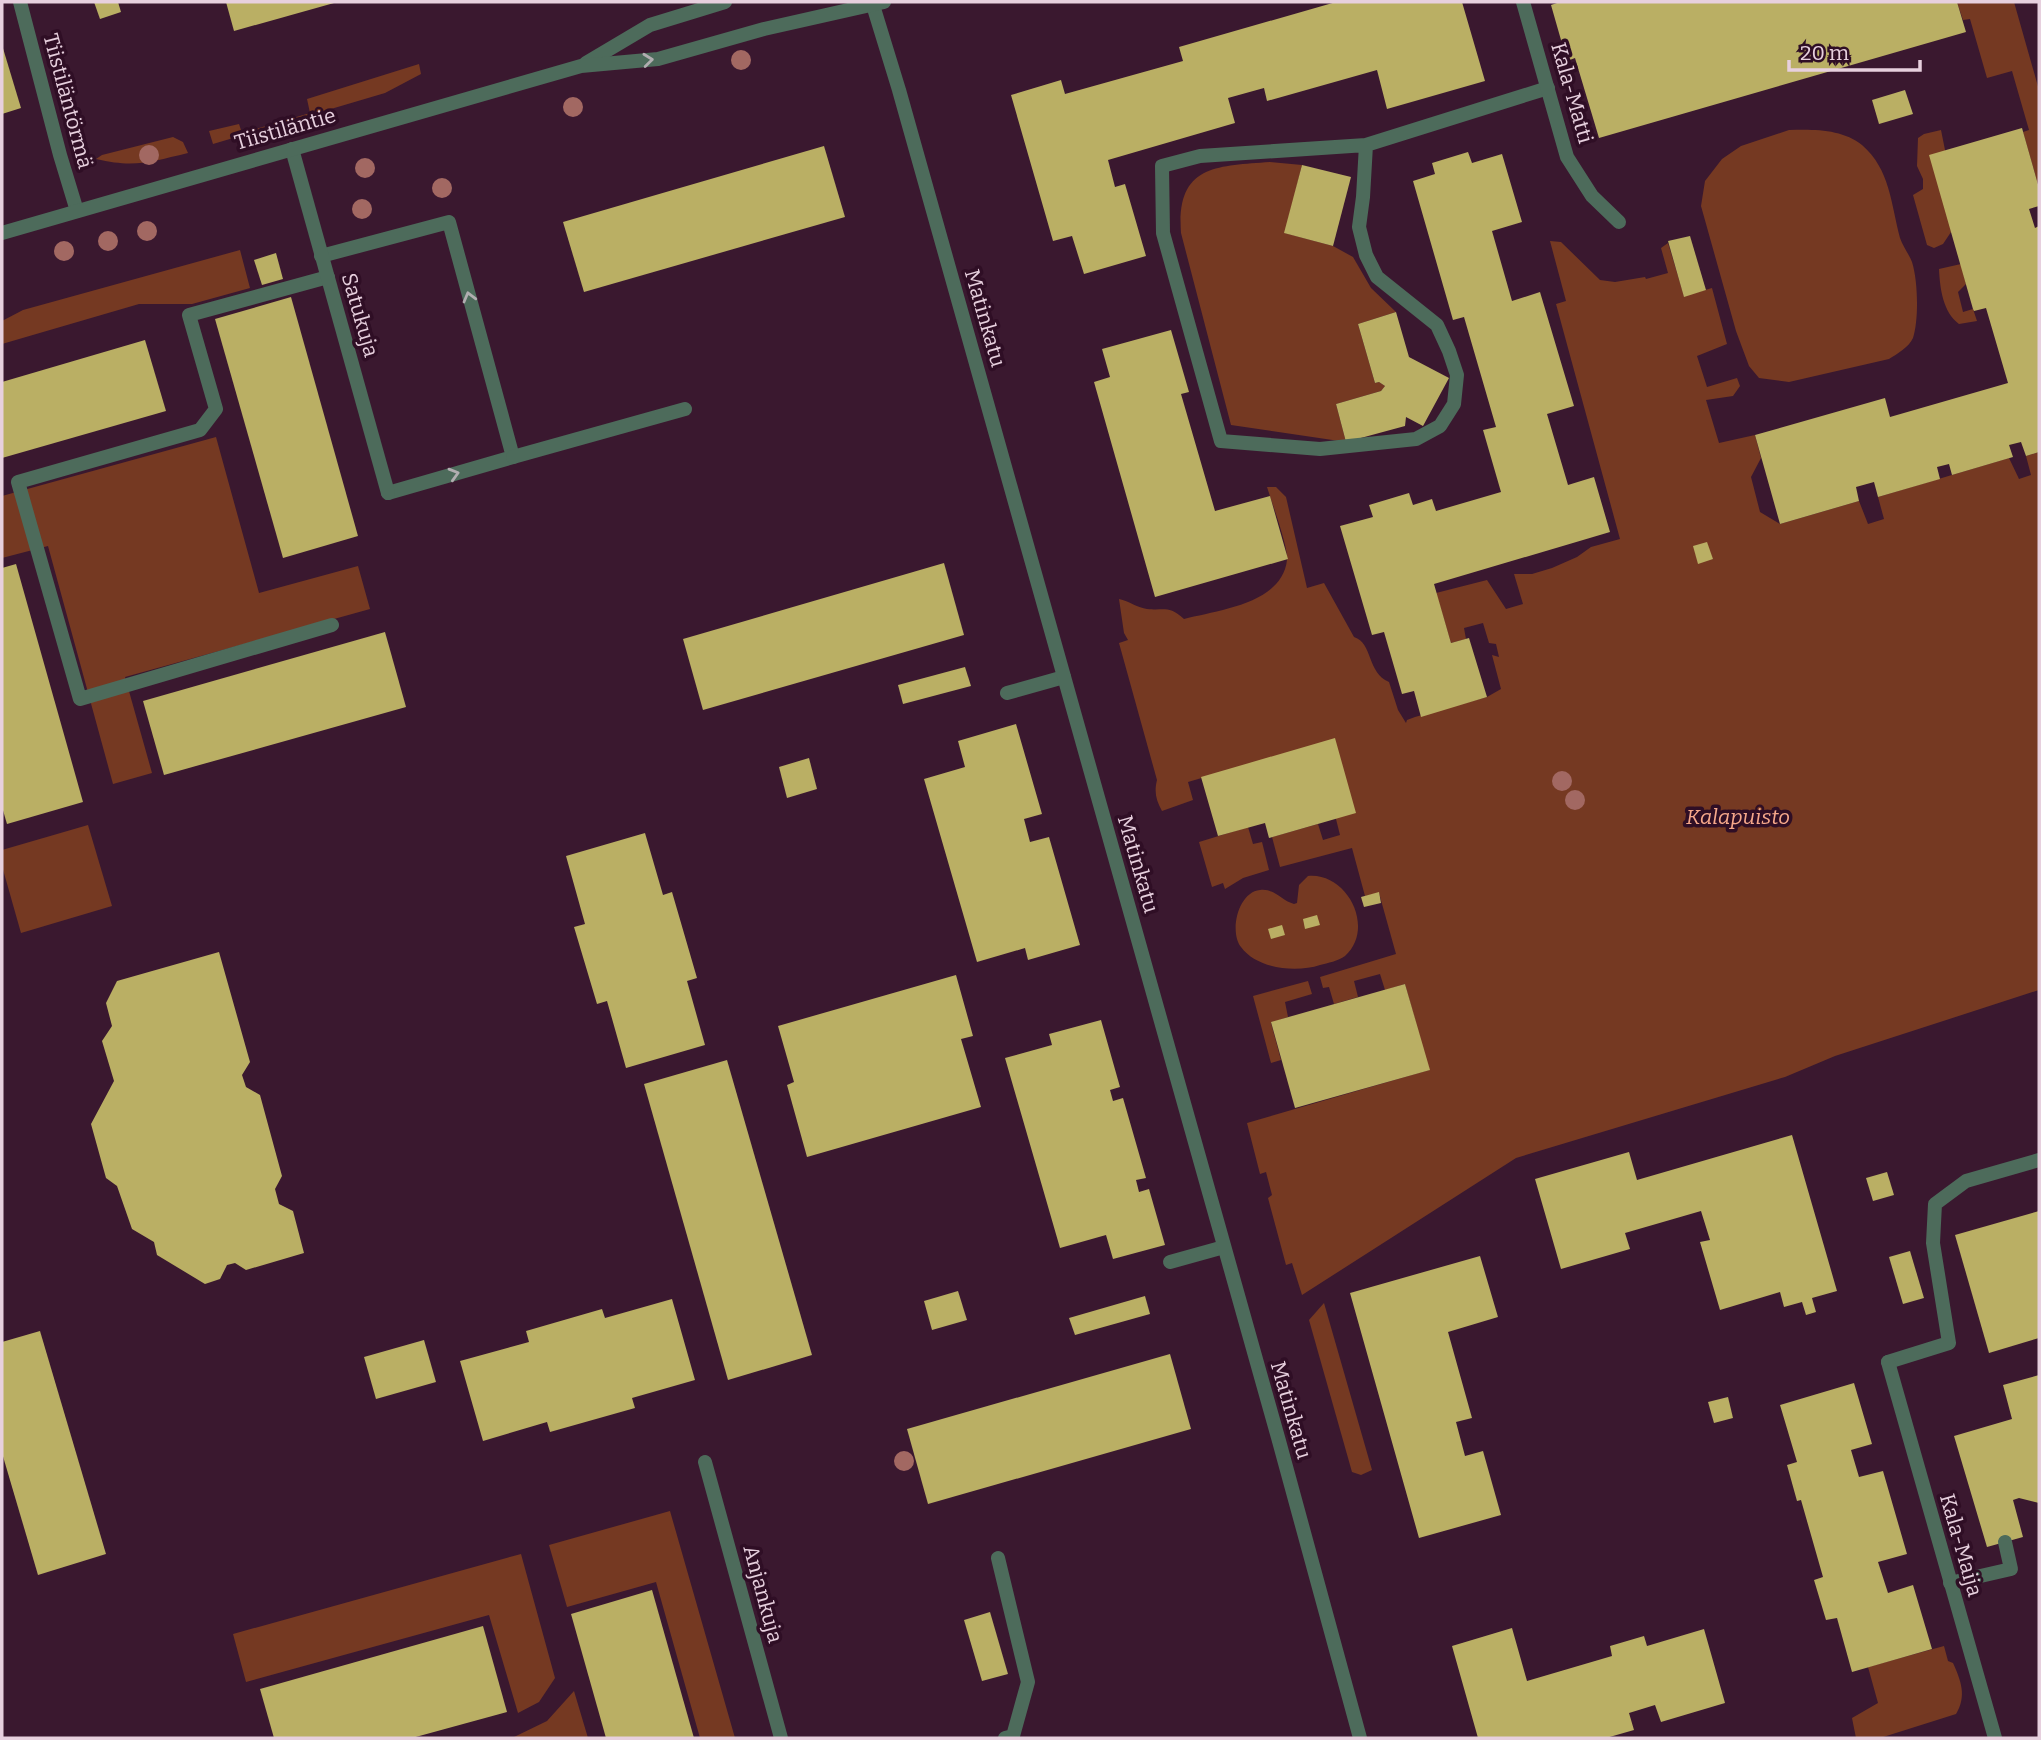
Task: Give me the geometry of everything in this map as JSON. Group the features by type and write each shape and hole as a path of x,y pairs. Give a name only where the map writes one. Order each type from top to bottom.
{"street":[{"name":"Tiistiläntörmä","path":"20,2 77,211"},
{"name":"Tiistiläntie","path":"581,66 650,25 725,2"},
{"name":"Kala-Matti","path":"1523,2 1567,157 1592,196 1619,222"},
{"name":"Tiistiläntie","path":"2,233 581,66 658,59 764,29 876,3"},
{"name":"Matinkatu","path":"876,3 1360,1738"},
{"path":"1366,145 1359,227 1366,255 1377,277 1437,326 1457,375 1454,404 1440,426 1416,439 1320,449 1220,441 1163,233 1162,166 1200,156 1366,145 1548,88"},
{"name":"Satukuja","path":"292,149 388,493 513,457"},
{"path":"321,256 449,222 513,457 684,409"},
{"path":"2,487 200,430 216,409 189,315 328,277"},
{"path":"18,482 80,699 332,625"},
{"path":"1007,693 1064,677"},
{"name":"Kala-Maija","path":"1995,1738 1888,1362 1949,1343 1933,1243 1935,1204 1966,1181 2039,1160"},
{"path":"1170,1262 1224,1247"},
{"name":"Anjankuja","path":"705,1462 781,1738"},
{"path":"1950,1583 2011,1569 2005,1542"},
{"path":"998,1558 1028,1682 1010,1738"}],"green space":[{"path":"1957,2 2014,2 2039,90 2039,188 2023,132 2029,130 2012,71 1987,78 1970,19 1963,20"},
{"path":"419,64 421,74 385,93 213,144 209,131 239,124 242,133 310,113 307,99"},
{"path":"1789,130 1837,133 1854,140 1871,154 1884,176 1900,238 1912,262 1917,300 1913,338 1896,355 1889,359 1789,382 1759,378 1749,366 1736,331 1701,206 1705,181 1722,159 1741,146"},
{"path":"1941,130 1951,232 1943,244 1934,248 1927,245 1913,195 1923,189 1923,179 1917,166 1918,138"},
{"path":"173,137 183,142 188,153 132,163 96,159 102,155"},
{"path":"1270,162 1302,165 1285,233 1333,246 1353,257 1371,288 1396,312 1358,324 1375,383 1379,382 1385,386 1381,391 1336,404 1346,442 1231,425 1181,233 1181,211 1185,194 1203,174 1233,165"},
{"name":"Kalapuisto","path":"1550,241 1561,242 1600,280 1615,282 1646,279 1668,273 1661,248 1668,243 1684,296 1712,288 1727,344 1697,356 1707,387 1737,378 1740,386 1733,396 1706,400 1719,443 1755,435 1761,458 1751,477 1760,512 1780,524 1859,501 1868,524 1884,519 1878,497 2009,458 2019,479 2031,475 2026,456 2039,452 2039,990 1835,1056 1785,1077 1516,1158 1302,1295 1292,1263 1286,1265 1268,1198 1272,1195 1266,1172 1260,1174 1247,1123 1429,1070 1405,984 1385,990 1380,974 1354,981 1358,997 1334,1004 1329,987 1323,988 1320,977 1396,954 1379,893 1365,896 1352,848 1280,867 1272,837 1318,824 1323,840 1340,835 1336,819 1335,739 1188,782 1193,800 1162,811 1156,796 1157,780 1119,643 1128,640 1124,633 1119,599 1144,608 1170,610 1184,619 1246,603 1274,587 1283,575 1287,560 1283,535 1267,487 1276,487 1286,497 1307,588 1324,583 1354,637 1364,645 1377,672 1389,682 1398,710 1406,723 1415,717 1487,697 1501,689 1492,655 1499,657 1496,644 1489,643 1483,623 1464,628 1466,639 1451,643 1436,593 1487,580 1506,609 1523,604 1514,574 1532,574 1552,568 1577,557 1591,547 1620,539 1556,304 1566,301"},
{"path":"240,250 250,288 192,304 139,304 2,344 2,321 23,310"},
{"path":"1961,264 1966,284 1958,292 1963,312 1973,309 1977,321 1959,324 1946,307 1939,269"},
{"path":"216,437 259,593 358,566 370,609 125,677 152,773 113,784 48,546 2,558 2,496"},
{"path":"88,825 112,906 21,933 2,866 2,850"},
{"path":"1248,827 1253,844 1262,842 1269,870 1243,878 1225,889 1223,883 1212,887 1199,842"},
{"path":"1308,876 1322,877 1335,883 1353,904 1358,931 1354,944 1345,956 1330,963 1289,969 1267,964 1248,954 1237,940 1236,932 1238,914 1246,898 1252,892 1265,890 1297,903 1299,885"},
{"path":"1308,981 1312,994 1285,1002 1288,1017 1271,1023 1281,1060 1271,1063 1253,996"},
{"path":"1324,1303 1372,1470 1361,1475 1352,1472 1309,1320"},
{"path":"670,1511 735,1738 700,1738 656,1582 567,1607 549,1545"},
{"path":"521,1554 555,1678 539,1702 518,1713 489,1615 246,1682 233,1634"},
{"path":"1944,1646 1948,1661 1953,1663 1962,1688 1956,1714 1880,1738 1856,1738 1852,1718 1878,1703 1868,1667"},
{"path":"574,1691 588,1738 512,1738 547,1721"}],"building":[{"path":"94,2 118,2 121,12 100,19"},
{"path":"226,2 334,2 334,3 234,31"},
{"path":"1336,2 1462,2 1485,81 1387,109 1377,70 1267,101 1264,88 1228,98 1235,123 1108,160 1115,187 1125,184 1146,256 1084,274 1072,236 1053,241 1011,95 1061,80 1065,94 1183,61 1179,47"},
{"path":"1560,2 1957,2 1966,32 1599,138 1575,58 1567,61 1551,5"},
{"path":"2,45 21,108 2,114"},
{"path":"1905,90 1913,114 1879,124 1872,100"},
{"path":"2022,128 2039,188 2039,206 2029,209 2035,228 2039,226 2039,452 2026,456 2021,442 2009,445 2013,457 1952,475 1949,464 1937,467 1940,479 1878,497 1874,482 1856,487 1859,501 1780,524 1755,435 1885,398 1890,417 2008,383 1986,308 1973,309 1929,155"},
{"path":"824,146 845,217 584,292 563,222"},
{"path":"1468,152 1472,163 1502,154 1522,222 1492,231 1512,301 1540,292 1574,406 1547,414 1568,485 1594,477 1610,532 1434,584 1451,643 1469,638 1487,697 1421,717 1414,691 1402,694 1384,632 1372,635 1340,526 1373,517 1369,505 1409,493 1413,505 1432,499 1436,511 1501,492 1483,430 1496,427 1464,317 1453,320 1413,181 1435,174 1432,163"},
{"path":"1302,165 1351,177 1333,246 1284,233"},
{"path":"1690,236 1706,290 1684,297 1668,241"},
{"path":"276,253 283,279 262,285 254,260"},
{"path":"291,297 358,536 283,558 215,319"},
{"path":"1396,312 1409,357 1449,378 1423,426 1406,417 1405,426 1346,442 1336,404 1381,391 1385,386 1379,382 1375,383 1358,324"},
{"path":"1171,330 1189,392 1181,394 1215,511 1270,496 1288,559 1155,597 1094,382 1110,377 1102,349"},
{"path":"145,340 166,411 2,458 2,382"},
{"path":"1707,542 1713,559 1698,564 1693,546"},
{"path":"944,563 964,635 703,710 683,639"},
{"path":"16,564 83,802 7,824 2,807 2,568"},
{"path":"385,632 406,707 164,775 143,701"},
{"path":"965,667 971,686 903,704 898,685"},
{"path":"1016,724 1042,814 1024,819 1030,842 1049,837 1080,945 1028,960 1025,948 977,962 924,779 965,767 958,741"},
{"path":"1335,738 1356,813 1269,838 1265,823 1218,836 1201,777"},
{"path":"809,758 817,789 787,798 779,767"},
{"path":"645,833 663,895 672,892 697,978 687,981 705,1045 626,1068 607,1001 597,1004 574,927 585,924 566,856"},
{"path":"1379,892 1381,903 1364,907 1361,897"},
{"path":"1317,915 1320,925 1305,929 1303,919"},
{"path":"1282,925 1285,935 1271,939 1268,929"},
{"path":"219,952 250,1062 242,1075 246,1087 260,1095 282,1176 275,1189 279,1204 293,1211 304,1253 246,1270 235,1263 227,1265 220,1279 205,1284 157,1255 154,1242 132,1229 117,1186 106,1178 91,1124 114,1081 102,1041 112,1026 106,1003 117,981"},
{"path":"956,975 973,1036 961,1039 981,1107 807,1157 787,1085 794,1082 778,1026"},
{"path":"1405,984 1430,1070 1295,1108 1271,1022"},
{"path":"1101,1020 1120,1087 1110,1090 1113,1101 1123,1098 1146,1178 1136,1180 1139,1192 1149,1189 1165,1245 1113,1259 1106,1235 1060,1248 1005,1058 1052,1045 1049,1034"},
{"path":"727,1060 812,1355 728,1380 644,1084"},
{"path":"1792,1135 1837,1291 1812,1298 1816,1312 1806,1315 1802,1302 1784,1307 1780,1292 1720,1310 1700,1242 1710,1240 1701,1211 1625,1233 1630,1249 1561,1269 1535,1179 1629,1152 1637,1180"},
{"path":"1887,1172 1894,1195 1873,1201 1866,1178"},
{"path":"2039,1211 2039,1338 1989,1353 1955,1235"},
{"path":"1910,1251 1924,1298 1903,1304 1889,1257"},
{"path":"1480,1256 1498,1317 1448,1332 1472,1418 1456,1422 1465,1456 1483,1451 1501,1515 1419,1538 1350,1293"},
{"path":"958,1291 967,1320 932,1330 924,1301"},
{"path":"1145,1296 1150,1314 1075,1335 1069,1318"},
{"path":"672,1299 695,1380 632,1398 635,1408 550,1432 547,1422 483,1441 460,1361 529,1342 526,1331 602,1309 605,1318"},
{"path":"40,1331 106,1554 38,1575 2,1453 2,1342"},
{"path":"424,1340 436,1382 376,1399 364,1357"},
{"path":"1170,1354 1191,1429 928,1504 907,1429"},
{"path":"2039,1375 2039,1503 2019,1498 2013,1500 2023,1537 1987,1547 1954,1436 2012,1419 2003,1385"},
{"path":"1854,1383 1872,1444 1851,1450 1859,1477 1883,1471 1907,1554 1878,1562 1888,1593 1913,1585 1932,1649 1852,1672 1837,1618 1826,1620 1814,1580 1823,1577 1801,1500 1797,1501 1787,1465 1797,1462 1780,1405"},
{"path":"1728,1397 1733,1418 1714,1423 1708,1402"},
{"path":"652,1590 694,1738 606,1738 571,1614"},
{"path":"990,1612 1008,1674 982,1681 964,1620"},
{"path":"483,1626 507,1712 412,1738 274,1738 260,1689"},
{"path":"1512,1628 1527,1681 1612,1656 1610,1646 1644,1636 1647,1646 1704,1629 1725,1703 1661,1722 1655,1705 1629,1713 1634,1730 1606,1738 1478,1738 1452,1646"}]}
